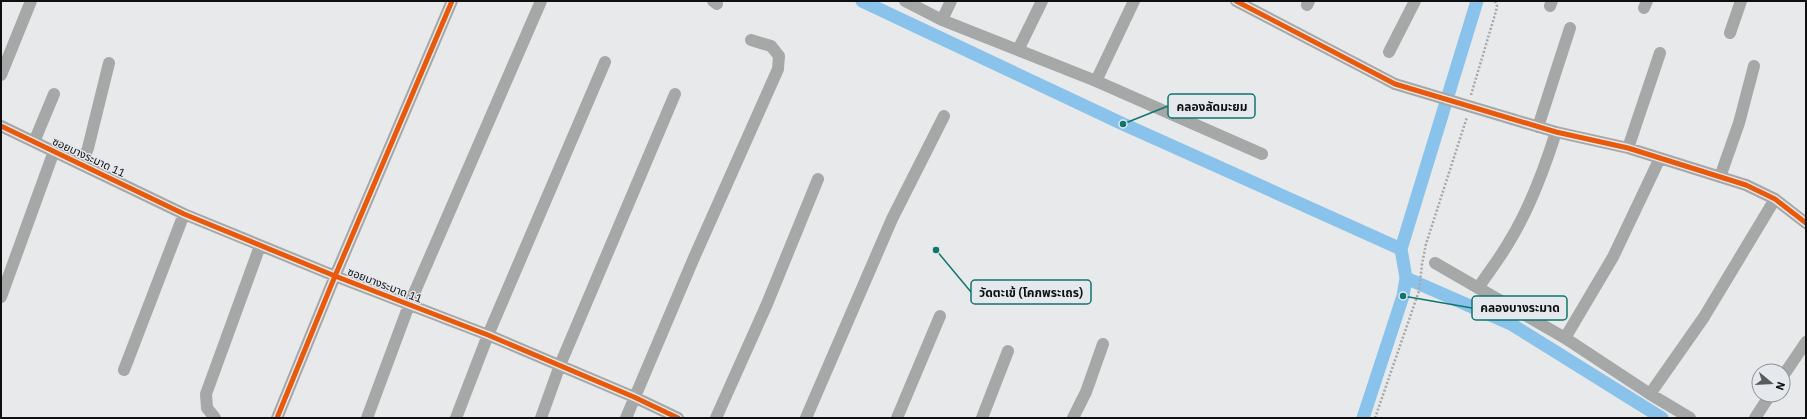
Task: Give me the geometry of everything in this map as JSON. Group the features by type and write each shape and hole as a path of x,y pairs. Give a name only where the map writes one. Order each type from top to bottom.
{"street":[{"path":"1,75 31,1"},
{"path":"277,418 335,276 452,1"},
{"path":"367,418 408,304 541,1"},
{"path":"906,1 942,20 1096,81 1262,154"},
{"path":"942,20 951,1"},
{"path":"1018,50 1042,1"},
{"path":"1096,81 1134,1"},
{"path":"1236,1 1395,84 1556,132 1628,148 1746,185 1775,199 1804,217"},
{"path":"1389,52 1415,1"},
{"path":"1730,33 1741,1"},
{"path":"1538,127 1570,28"},
{"path":"626,418 778,69 779,56 771,46 751,40"},
{"path":"1628,148 1660,53"},
{"path":"456,418 488,335 605,62"},
{"path":"82,164 88,148 109,63"},
{"path":"1720,177 1739,123 1754,66"},
{"path":"34,142 54,94"},
{"path":"541,418 560,365 675,94"},
{"path":"806,418 892,219 944,116"},
{"name":"ซอยบางระมาด 11","path":"1,126 184,214 335,276 488,335 634,397 678,418"},
{"path":"1478,288 1509,242 1526,209 1546,163 1556,132"},
{"path":"1,297 54,151"},
{"path":"1565,338 1612,257 1660,158"},
{"path":"716,418 767,304 818,179"},
{"path":"1650,394 1704,317 1775,199"},
{"path":"124,370 184,214"},
{"path":"215,418 207,408 206,394 260,246"},
{"path":"1435,263 1565,338 1650,394 1690,418"},
{"path":"897,418 940,316"},
{"path":"1791,364 1806,342"},
{"path":"1074,418 1086,392 1103,344"},
{"path":"982,418 1008,351"},
{"path":"1755,418 1765,403"}],"path":[{"path":"1470,101 1496,11 1497,6 1495,1"},
{"path":"1375,418 1419,291 1426,244 1468,114"}],"waterway":[{"path":"862,1 1123,124 1401,249"},
{"path":"1363,418 1403,296 1406,278 1401,249 1477,1"},
{"path":"1406,278 1511,324 1662,418"}],"cycle path":[{"path":"277,418 335,276 452,1"},
{"path":"1236,1 1395,84 1556,132 1628,148 1746,185 1775,199 1806,223"},
{"path":"1,126 184,214 335,276 488,335 634,397 678,418"}],"place":[{"name":"คลองลัดมะยม","path":"1123,124"},
{"name":"วัดตะเข้ (โคกพระเถร)","path":"936,250"},
{"name":"คลองบางระมาด","path":"1403,296"}]}
